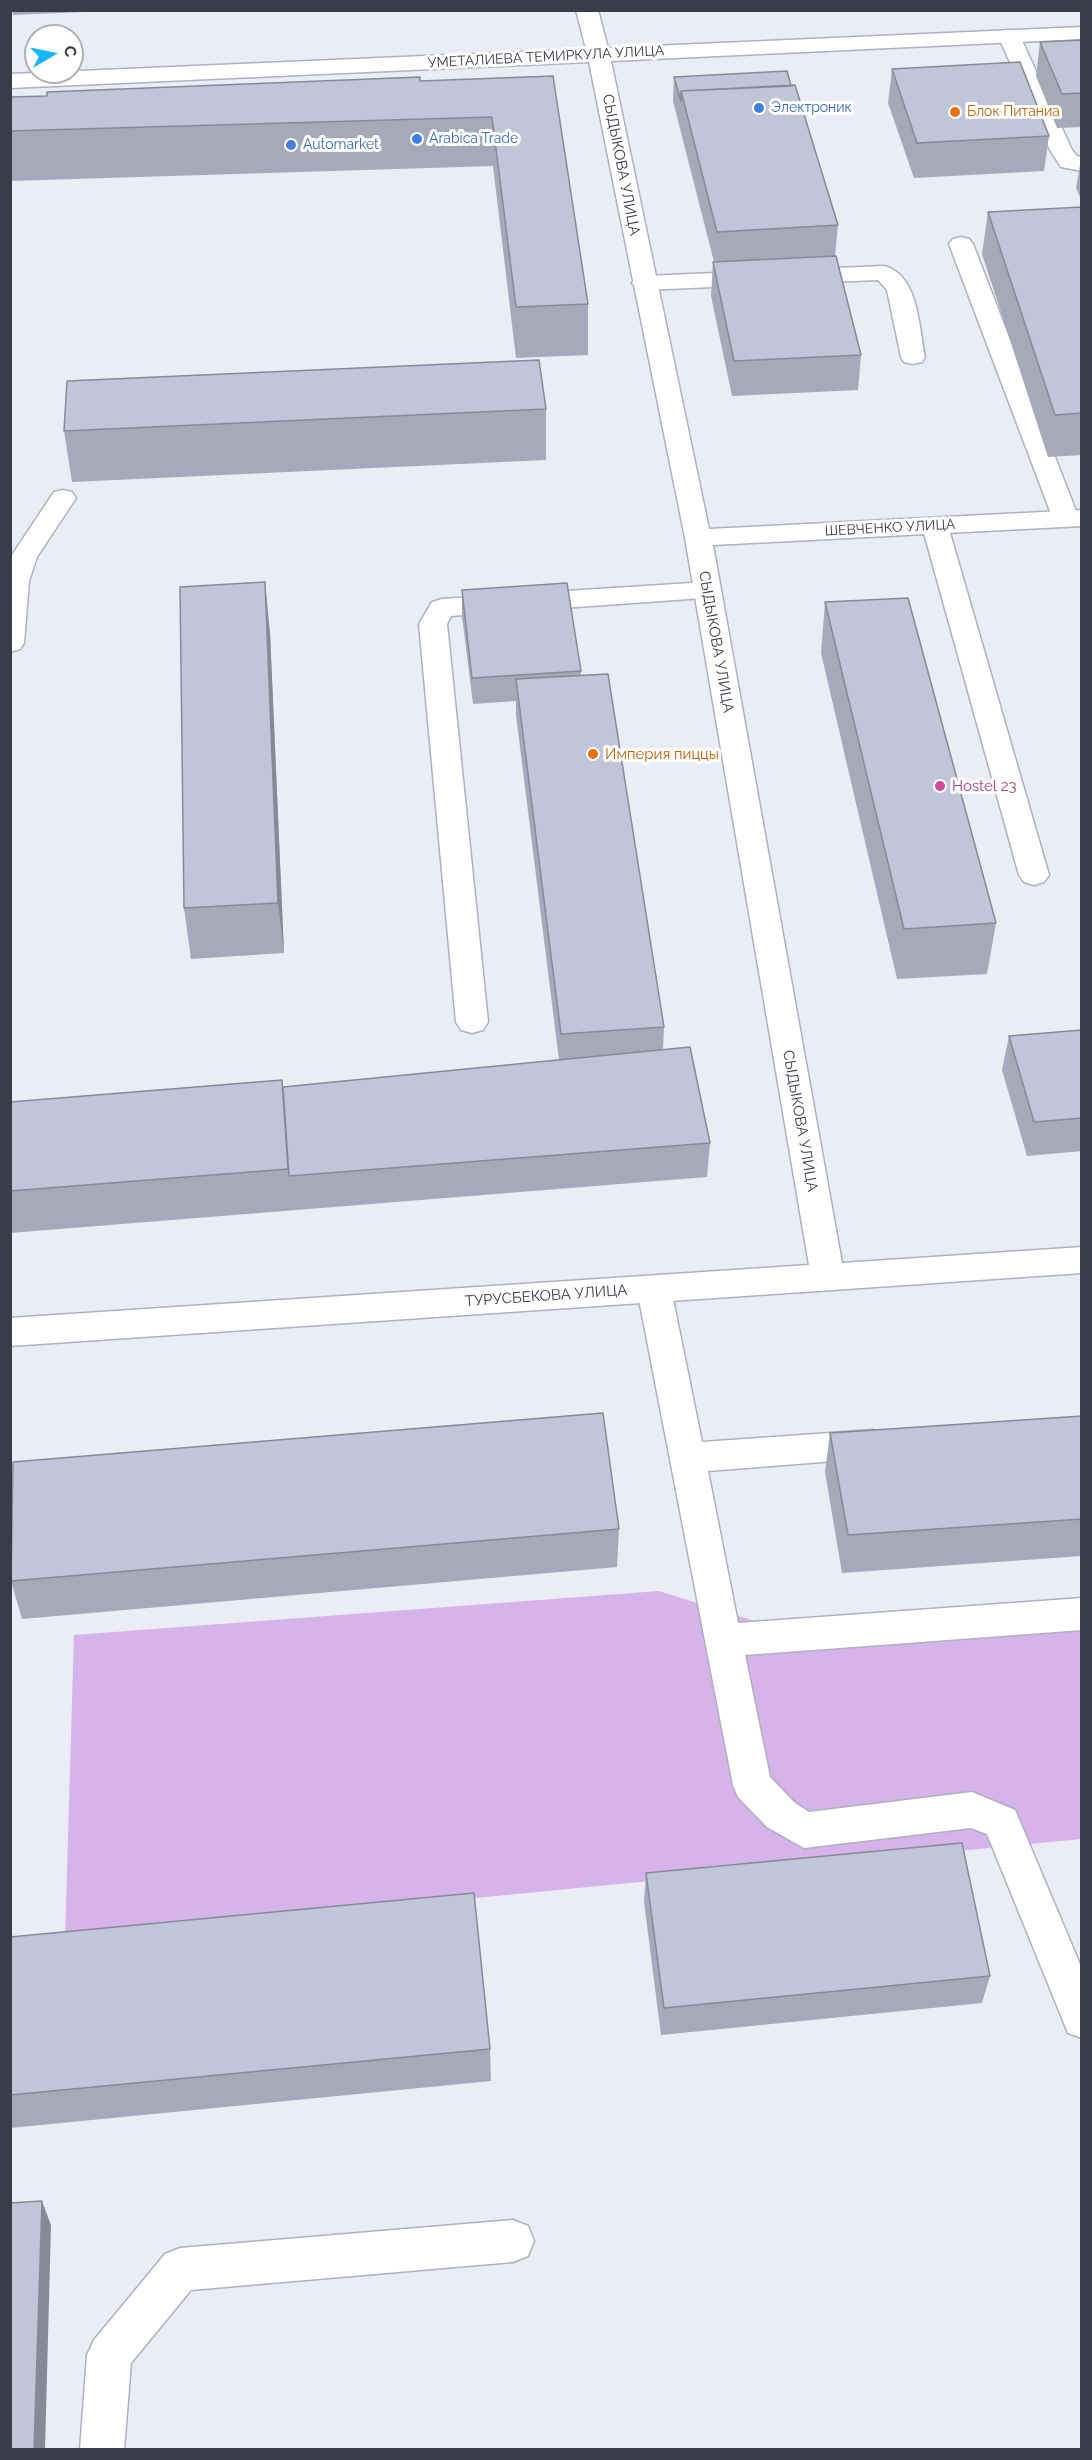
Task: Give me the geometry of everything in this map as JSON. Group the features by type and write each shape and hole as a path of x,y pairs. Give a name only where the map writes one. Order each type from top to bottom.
{"street":[{"name":"СЫДЫКОВА УЛИЦА","path":"587,10 599,55 698,538 828,1277"},
{"name":"УМЕТАЛИЕВА ТЕМИРКУЛА УЛИЦА","path":"10,81 1082,33"},
{"path":"1009,36 1061,150 1069,162 1082,164"},
{"path":"962,244 1074,519"},
{"path":"644,283 884,273 899,288 913,357"},
{"path":"10,643 16,581 24,557 63,498"},
{"name":"ШЕВЧЕНКО УЛИЦА","path":"698,538 1074,519"},
{"path":"935,526 1034,875"},
{"path":"472,1022 433,624 442,608 707,591"},
{"name":"ТУРУСБЕКОВА УЛИЦА","path":"10,1332 1082,1260"},
{"path":"654,1289 752,1785 781,1815 804,1830 972,1810 1001,1822 1082,2019"},
{"path":"688,1458 903,1442"},
{"path":"725,1640 1082,1614"},
{"path":"102,2450 106,2421 109,2355 180,2270 513,2241"}],"shaded area":[{"path":"659,1591 799,1635 1081,1614 1081,1839 65,1938 74,1635"}],"building":[{"path":"1082,40 1082,93 1062,94 1040,42"},
{"path":"1020,62 1049,136 917,143 892,69"},
{"path":"787,71 791,86 681,91 681,101 674,77"},
{"path":"553,76 588,304 516,307 492,117 10,131 10,97 47,96 47,92 420,77 420,81"},
{"path":"795,85 838,225 717,232 681,91"},
{"path":"1082,207 1082,413 1055,415 988,212"},
{"path":"836,256 861,355 734,361 713,262"},
{"path":"539,360 546,409 64,431 67,381"},
{"path":"265,582 278,903 184,908 180,587"},
{"path":"567,583 581,671 472,678 462,590"},
{"path":"908,598 996,923 904,929 825,602"},
{"path":"608,674 664,1027 561,1034 516,679"},
{"path":"1082,1030 1082,1118 1034,1122 1009,1036"},
{"path":"690,1047 710,1143 289,1176 283,1087"},
{"path":"282,1080 288,1169 10,1191 10,1102"},
{"path":"603,1413 619,1529 11,1581 13,1462"},
{"path":"1082,1416 1082,1519 848,1535 830,1433"},
{"path":"962,1843 990,1976 664,2008 646,1873"},
{"path":"474,1893 490,2049 10,2095 10,1937"},
{"path":"42,2201 34,2450 10,2450 10,2203"}],"place":[{"name":"Электроник","path":"759,108"},
{"name":"Блок Питаниа","path":"955,112"},
{"name":"Arabica Trade","path":"417,139"},
{"name":"Automarket","path":"291,145"},
{"name":"Империя пиццы","path":"593,754"},
{"name":"Hostel 23","path":"940,786"}]}
